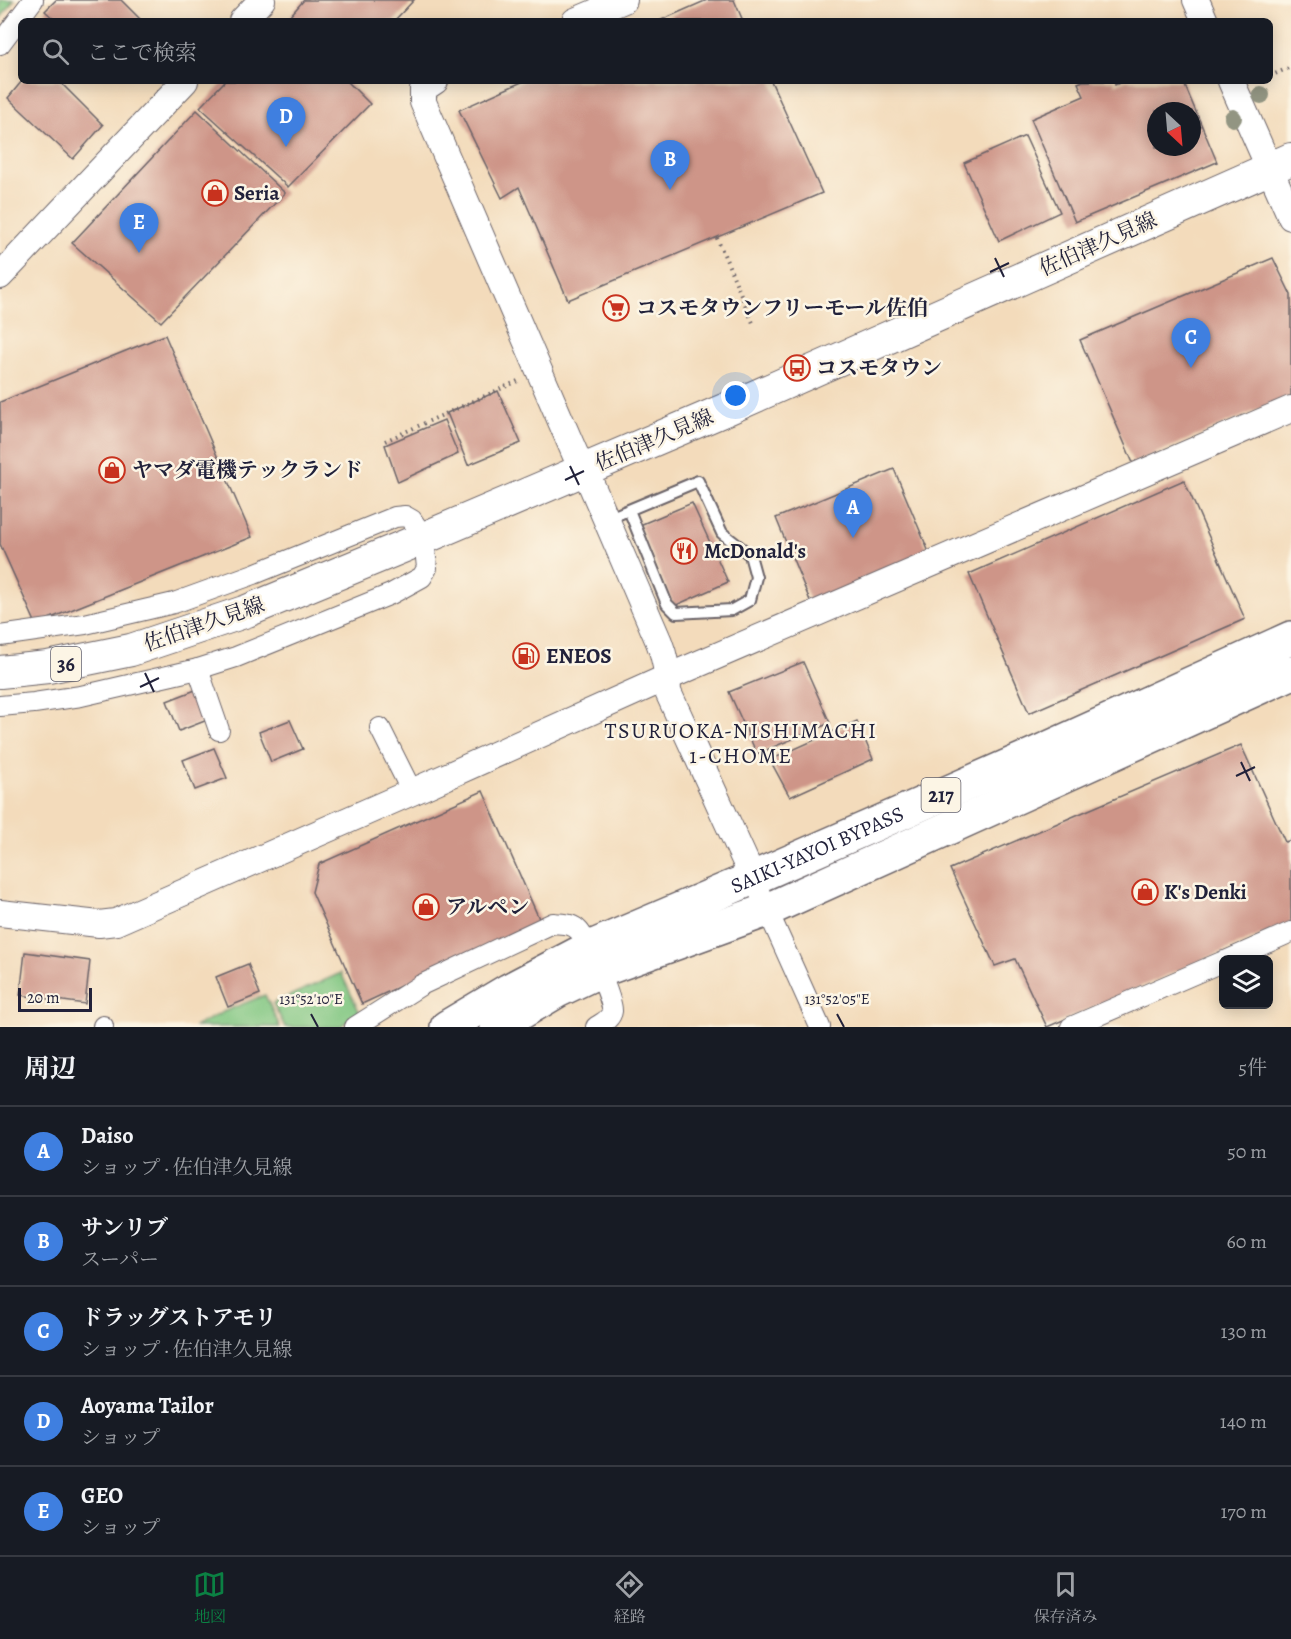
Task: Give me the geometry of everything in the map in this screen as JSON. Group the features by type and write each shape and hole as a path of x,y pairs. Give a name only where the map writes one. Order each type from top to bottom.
{"highway":[{"name":"SAIKI-YAYOI BYPASS","path":"497,1027 557,991 594,959 753,878 1291,638"},
{"name":"SAIKI-YAYOI BYPASS","path":"447,1027 551,966 594,959 767,910 1291,673"}],"main road":[{"name":"佐伯津久見線","path":"0,672 57,666 131,650 247,611 729,408 1280,163"}],"street":[{"path":"20,18 33,0"},
{"path":"245,18 262,0"},
{"path":"1196,0 1204,18"},
{"path":"581,18 615,2"},
{"path":"0,44 18,20"},
{"path":"0,276 182,84"},
{"path":"430,84 423,89 423,102 582,470 617,515 666,660 668,692 820,1027"},
{"path":"1233,84 1280,163 1291,217"},
{"path":"0,913 99,924 116,922 668,677 1291,409"},
{"path":"0,636 86,624 174,603 254,574 395,516 405,516 412,520 424,538 427,568 422,577 391,594 236,657 198,669 81,696 0,706"},
{"path":"198,669 219,730"},
{"path":"380,728 412,792"},
{"path":"355,1027 421,985 553,924 569,924 580,932 594,959 612,1010 610,1018 596,1027"},
{"path":"1239,955 1291,932"},
{"path":"1071,1027 1219,964"}],"lane":[{"path":"698,481 722,533 750,555 756,577 750,600 732,610 676,613 667,604 617,515 698,481"}],"path":[{"path":"1273,75 1291,67"},
{"path":"717,238 753,323"},
{"path":"385,441 522,379"}],"green space":[{"path":"0,0 14,0 0,19"},
{"path":"341,973 360,1013 339,1027 285,1027 273,1003"},
{"path":"265,995 280,1027 194,1027 223,1012"}],"building":[{"path":"56,0 121,0 139,18 53,18 45,11"},
{"path":"304,0 414,0 397,18 292,18 290,16"},
{"path":"707,0 734,0 742,18 666,18"},
{"path":"20,84 62,84 103,125 73,159 8,98"},
{"path":"222,84 350,84 370,104 288,187 200,107"},
{"path":"517,84 772,84 822,193 568,300 519,187 502,198 459,110"},
{"path":"1078,84 1184,84 1192,102 1147,102 1147,156 1201,156 1201,124 1217,162 1075,222 1031,119 1084,96"},
{"path":"197,110 285,193 161,322 72,243"},
{"path":"1025,136 1060,212 999,241 964,163"},
{"path":"1273,258 1291,295 1291,396 1133,463 1080,340"},
{"name":"ヤマダ電機テックランド","path":"165,335 252,537 36,624 0,544 0,402"},
{"path":"498,391 521,443 468,465 447,413"},
{"path":"444,420 458,454 398,482 385,445"},
{"path":"894,469 931,557 813,608 776,518"},
{"path":"1184,480 1245,619 1029,713 969,574"},
{"path":"692,503 728,582 674,606 640,525"},
{"path":"803,662 830,723 757,754 729,692"},
{"path":"198,689 210,719 179,731 167,701"},
{"path":"290,720 303,749 271,762 259,732"},
{"path":"857,721 873,759 790,797 770,760"},
{"path":"1241,745 1285,842 1291,840 1291,922 1047,1027 1015,959 995,966 950,869"},
{"path":"214,748 227,778 195,790 183,760"},
{"name":"アルペン","path":"483,791 540,921 362,1004 312,892 319,864"},
{"path":"25,952 90,961 85,1004 20,995"},
{"path":"248,964 260,994 228,1007 216,977"}],"place":[{"name":"Aoyama Tailor","path":"286,147"},
{"name":"サンリブ","path":"670,190"},
{"name":"Seria","path":"215,193"},
{"name":"GEO","path":"139,253"},
{"name":"コスモタウンフリーモール佐伯","path":"616,308"},
{"name":"コスモタウン","path":"797,368"},
{"name":"ドラッグストアモリ","path":"1191,368"},
{"name":"ヤマダ電機テックランド","path":"112,470"},
{"name":"Daiso","path":"853,538"},
{"name":"McDonald's","path":"684,551"},
{"name":"ENEOS","path":"526,656"},
{"name":"K's Denki","path":"1145,892"},
{"name":"アルペン","path":"426,907"}],"district":[{"name":"TSURUOKA-NISHIMACHI 1-CHOME","path":"741,744"}]}
